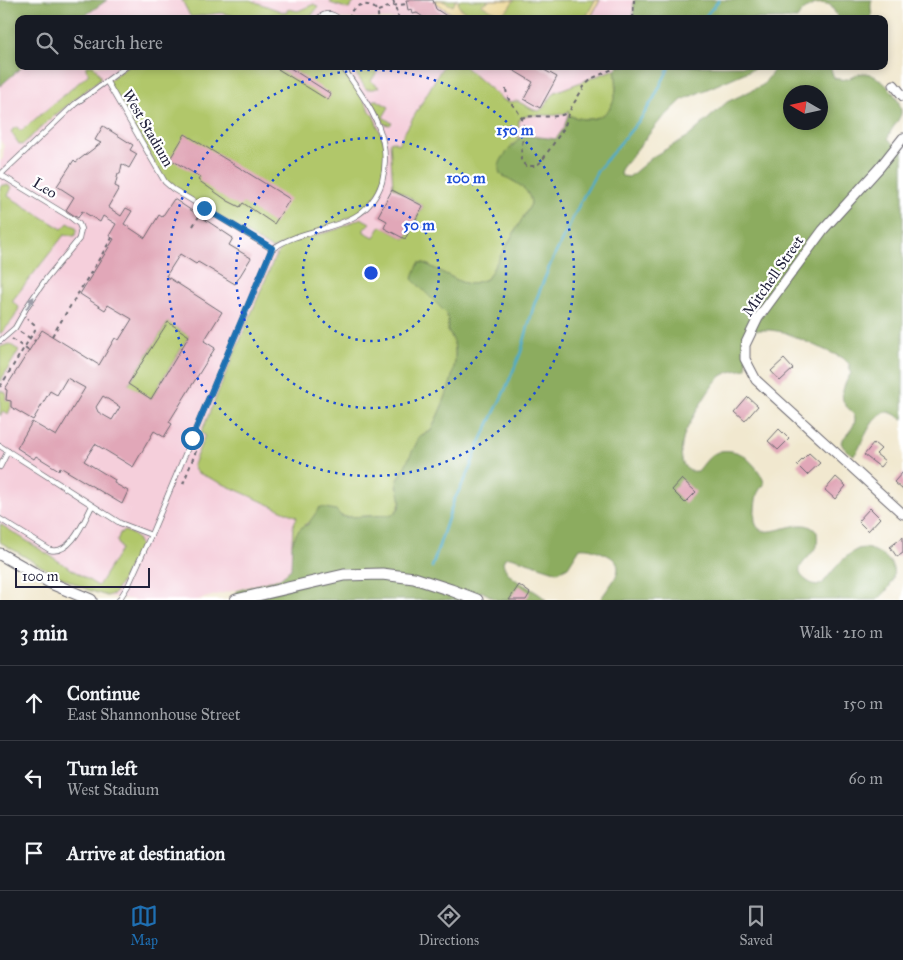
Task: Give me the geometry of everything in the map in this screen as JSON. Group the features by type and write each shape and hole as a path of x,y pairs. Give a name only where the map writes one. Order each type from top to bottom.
{"main road":[{"path":"0,554 53,584 91,600"},
{"path":"236,600 344,575 382,574 414,578 477,600"}],"street":[{"path":"894,85 903,96"},
{"name":"Mitchell Street","path":"903,138 880,167 823,230 758,318 745,345 745,359 756,380 903,514"}],"lane":[{"path":"0,175 75,104 122,70"},
{"path":"119,600 129,584 151,535 272,248 284,240 354,218 365,210 380,190 386,168 385,144 374,117 345,70"},
{"name":"West Stadium","path":"107,82 165,182 173,189 272,248"},
{"name":"Leo","path":"0,175 77,222 81,229 79,239 46,279 22,315"},
{"path":"0,341 14,329 22,315"},
{"path":"0,446 120,523 151,535"},
{"path":"0,468 8,451"},
{"path":"0,519 50,550 56,551 64,548 76,537 92,506"}],"path":[{"path":"393,0 397,15"},
{"path":"633,15 634,0"},
{"path":"350,15 353,7 364,1 373,4 378,11 378,15"},
{"path":"378,11 391,6 407,4"},
{"path":"506,89 508,101 521,118 523,127 521,161 523,165 535,166 541,162 564,128 570,110 585,85 594,78 613,70"},
{"path":"521,118 530,116 558,116 570,110"},
{"path":"193,226 204,208"},
{"path":"52,336 112,238"},
{"path":"0,387 31,339 35,326 22,315"},
{"path":"14,329 35,341"},
{"path":"7,336 29,351"}],"shaded area":[{"path":"107,0 634,0 633,15 86,15"},
{"path":"18,70 615,70 556,139 522,135 291,575 197,600 135,600 107,596 71,582 0,542 0,162 3,158 4,146 0,140 0,86"}],"green space":[{"path":"0,0 107,0 86,15 15,15 15,70 18,70 0,86"},
{"path":"182,0 250,0 286,13 288,9 298,11 314,4 318,7 312,15 231,15 220,13 190,15"},
{"path":"332,0 356,0 349,9 330,3"},
{"path":"434,0 600,0 592,15 462,15 459,13 453,15"},
{"path":"634,0 872,0 871,15 836,15 830,5 815,4 807,8 800,15 633,15"},
{"path":"87,70 97,70 100,79 48,121 22,145 19,144 11,132 13,129 17,127 21,131 89,74"},
{"path":"122,70 345,70 374,117 385,144 385,168 380,190 365,210 341,222 272,249 165,182 107,82"},
{"path":"354,70 378,70 371,81 379,87 366,89"},
{"path":"441,70 469,70 503,100 509,102 517,101 539,111 555,92 615,70 616,89 614,99 611,106 600,116 593,119 577,118 568,115 569,111 557,115 531,115 519,120 518,141 512,145 500,174 524,189 528,193 531,204 487,279 470,284 461,282 424,263 419,263 412,279 446,313 448,331 453,341 455,352 455,365 448,391 431,431 423,434 397,486 400,494 398,509 392,515 347,517 341,516 338,513 315,519 299,530 292,544 293,526 297,517 196,472 193,465 205,435 201,433 275,257 283,246 338,229 361,218 370,223 364,229 364,232 374,237 381,226 405,239 423,206 393,187 390,142 393,141 398,144"},
{"path":"615,70 751,70 682,100 658,123 622,168 620,172 622,176 629,177 654,156 689,136 727,102 763,85 774,70 831,70 834,78 840,79 848,79 860,73 870,74 883,82 898,101 901,114 888,138 893,144 903,145 903,419 888,412 878,416 857,452 854,455 850,453 841,442 855,422 854,415 846,406 842,394 851,373 849,364 843,358 784,332 750,330 746,369 727,373 721,376 715,383 699,407 686,432 681,454 684,465 691,471 698,471 712,455 723,451 733,451 741,454 752,463 764,481 764,485 758,493 755,510 755,521 758,528 763,531 770,531 805,525 817,532 817,544 800,570 801,575 806,580 816,586 822,584 838,564 858,549 866,548 877,552 890,562 894,575 889,588 877,600 600,600 614,580 618,568 612,558 603,553 592,549 580,548 568,567 558,572 511,557 505,558 503,562 509,574 546,600 497,600 481,591 477,600 237,600 236,591 280,578 291,569 292,544 296,534 302,527 308,524 320,507 336,510 341,516 347,517 392,515 397,511 400,500 397,482 420,436 431,431 448,391 455,365 455,352 453,341 448,331 446,313 412,279 419,263 424,263 461,282 470,284 487,279 531,204 528,193 524,189 500,174 499,168 502,158 522,135 556,139 564,128 568,115 577,118 593,119 606,112 614,99"},
{"path":"373,100 377,100 389,107 383,117 392,123 390,125 384,124"},
{"path":"2,185 12,187 8,196 62,229 68,223 76,227 77,231 75,236 64,235 12,301 19,307 18,311 0,334 0,187"},
{"path":"168,322 189,336 151,399 128,385"},
{"path":"9,344 19,350 0,382 0,347"},
{"path":"0,390 6,393 6,400 11,401 11,407 8,414 3,411 0,416"},
{"path":"0,524 98,586 121,549 117,541 120,533 124,531 132,534 138,540 140,546 118,588 114,594 107,596 88,590 51,572 0,542"}],"sand":[{"path":"434,0 441,0 453,6 456,0 458,0 459,7 470,15 459,13 453,15"},
{"path":"491,0 514,0 508,9 500,15 481,4"},
{"path":"595,0 600,0 592,15 587,15"}],"building":[{"path":"406,0 433,0 436,9 445,15 420,15 417,13 413,14 412,9 408,10"},
{"path":"279,70 293,70 331,94 328,100"},
{"path":"513,70 544,70 557,77 540,108 524,99 533,82"},
{"path":"103,126 133,145 130,150 137,154 129,168 122,164 115,186 119,188 108,207 121,216 126,208 132,211 124,224 145,238 159,215 162,217 174,199 233,238 229,245 251,258 235,284 198,262 196,264 180,254 166,276 222,312 204,341 215,348 169,422 172,424 164,437 154,431 133,467 95,444 84,461 115,480 114,483 128,491 122,504 60,467 59,470 36,456 34,459 17,448 32,422 56,436 85,388 67,378 57,395 50,391 33,420 11,407 11,401 6,400 7,390 5,389 42,330 99,365 115,338 119,340 132,319 108,305 105,310 80,294 114,239 109,236 116,224 103,216 100,222 82,211 78,218 66,210 74,197 57,186 74,160 76,162 101,143 95,140","holes":["168,322 189,336 151,399 128,384","103,396 120,407 112,420 98,412 96,407"]},
{"path":"185,134 290,199 274,224 243,203 240,207 228,201 198,180 200,177 170,159"},
{"path":"392,190 423,206 405,239 384,228 387,221 378,216"},
{"path":"784,359 793,369 780,381 771,371"},
{"path":"748,397 758,406 745,421 735,412"},
{"path":"779,429 789,439 778,450 768,441"},
{"path":"874,443 881,449 876,454 885,461 880,467 864,455"},
{"path":"809,453 820,463 807,475 797,465"},
{"path":"903,472 903,490 894,482"},
{"path":"836,477 846,486 835,499 825,490"},
{"path":"682,479 696,492 685,503 672,490"},
{"path":"870,508 880,518 868,531 858,521"},
{"path":"903,537 903,553 897,557 890,547"},
{"path":"519,585 530,593 526,600 509,600"}],"waterway":[{"path":"706,15 719,0"},
{"path":"432,567 454,500 468,474 476,451 521,352 534,305 550,265 598,170 642,117 668,70"}],"route":[{"path":"192,438 272,248 204,208"}]}
